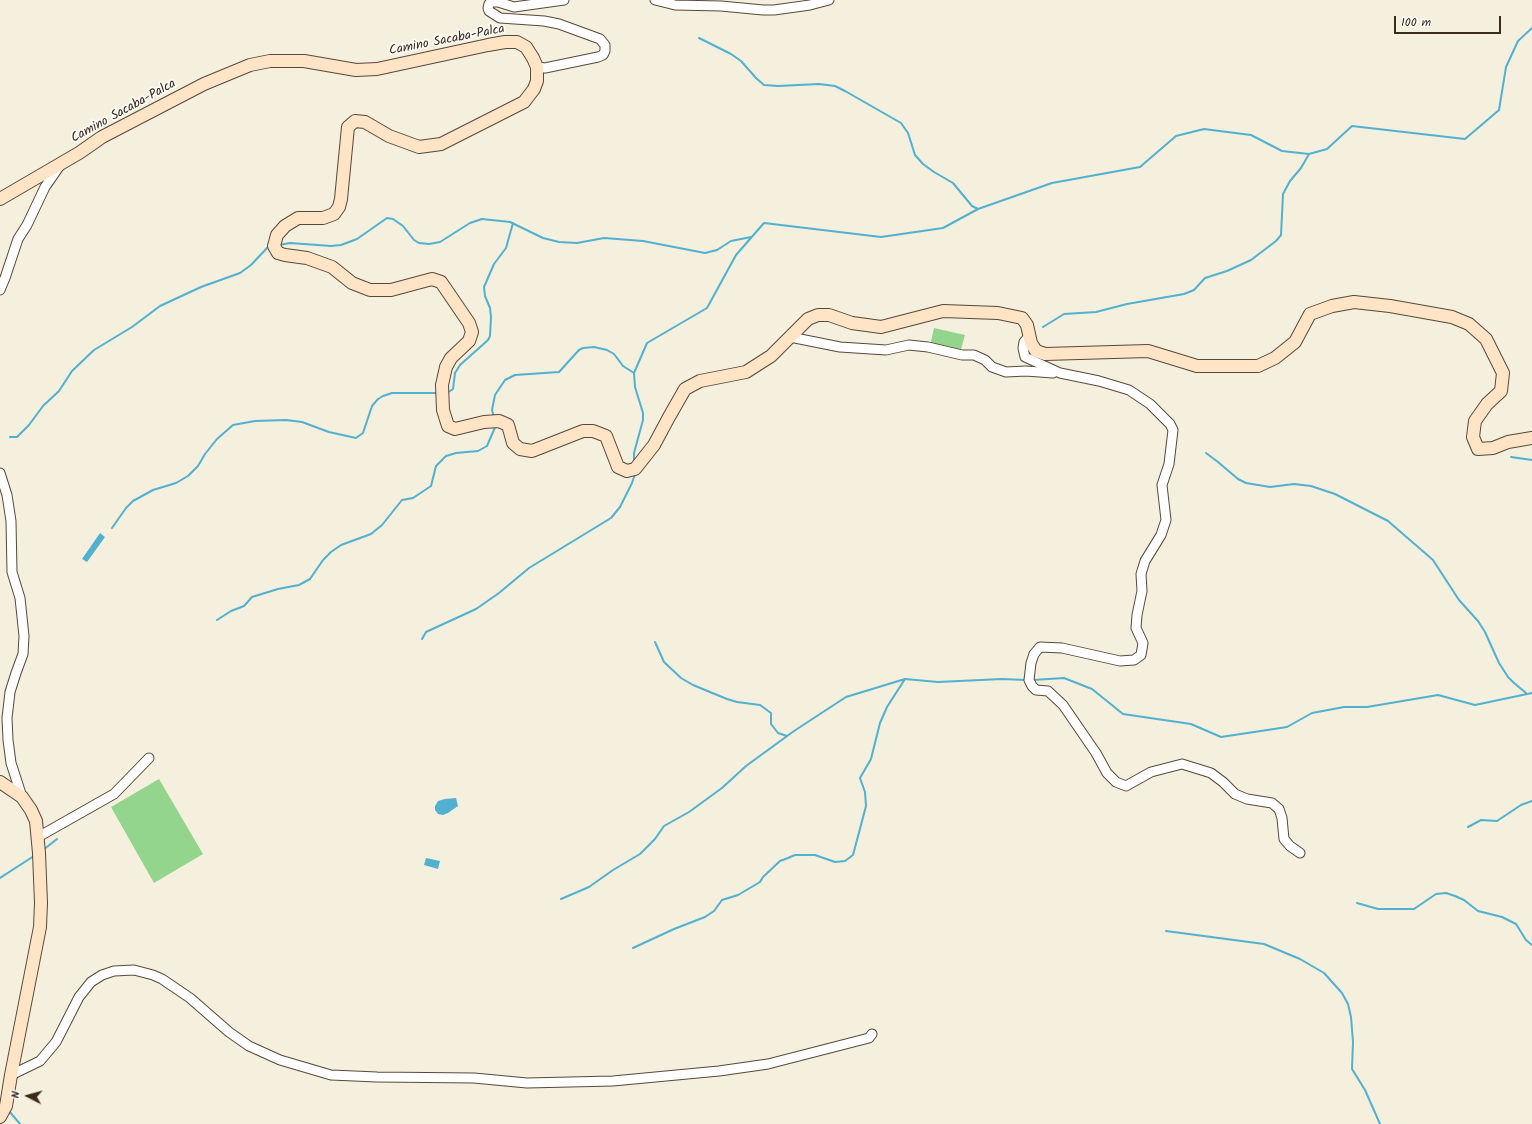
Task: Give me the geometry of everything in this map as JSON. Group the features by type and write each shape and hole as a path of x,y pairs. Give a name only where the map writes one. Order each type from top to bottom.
{"street":[{"path":"564,0 519,7 508,6 498,2 491,2 488,8 489,12 500,18 544,21 559,24 600,39 605,45 603,55 545,68 537,67 537,81 534,89 524,102 440,144 418,147 389,136 365,122 355,120 348,127 339,207 334,214 323,218 298,218 285,226 277,235 274,246 278,253 306,258 332,267 352,283 370,290 391,290 432,279 441,282 469,323 472,332 469,341 452,358 446,367 441,393 443,410 448,426 455,429 484,422 499,421 508,425 513,444 520,449 532,451 583,431 593,431 606,436 618,467 627,471 635,469 654,445 686,389 700,381 746,372 771,356 808,319 818,315 828,315 852,323 881,326 943,311 998,313 1022,318 1027,325 1031,343 1036,351 1045,354 1148,351 1197,366 1258,366 1275,358 1295,342 1310,314 1332,306 1354,302 1390,306 1452,317 1470,324 1486,339 1503,373 1501,391 1487,404 1475,421 1473,437 1478,449 1492,448 1508,442 1532,438"},
{"path":"655,0 679,6 721,6 768,10 810,5 829,0"},
{"name":"Camino Sacaba-Palca","path":"0,199 102,138 204,84 250,65 270,61 304,60 356,70 377,69 488,45 517,42 526,47 537,67"},
{"path":"0,290 18,239 27,225 45,187 62,163"},
{"path":"1030,335 1024,342 1023,348 1025,356 1060,373"},
{"path":"790,337 840,347 886,350 909,345 928,347 962,355 974,355 985,360 992,367 1006,372 1026,371 1060,373 1129,390 1150,404 1170,424 1173,430 1172,445 1169,464 1162,485 1166,520 1161,535 1145,561 1141,574 1142,591 1136,628 1143,643 1141,655 1134,660 1120,661 1062,648 1040,647 1034,654 1031,663 1029,680 1036,690 1048,691 1063,705 1096,752 1107,773 1116,782 1126,786 1151,772 1182,764 1211,773 1235,794 1247,799 1272,803 1279,809 1282,818 1284,839 1290,846 1300,853"},
{"path":"0,473 7,495 11,521 12,572 20,598 24,636 23,654 10,692 7,718 8,740 11,763 22,797 36,821 41,903 40,927 10,1075 6,1106 0,1117"},
{"path":"38,837 114,794 149,758"},
{"path":"0,782 22,797"},
{"path":"10,1075 40,1061 56,1042 79,997 91,982 102,975 114,971 134,970 162,980 190,998 249,1046 280,1060 331,1075 474,1078 527,1083 613,1081 719,1071 768,1064 870,1038 872,1034"}],"green space":[{"path":"934,328 965,335 960,353 930,346"},
{"path":"159,779 203,854 154,883 111,807"}],"water":[{"path":"100,533 105,537 87,562 82,559"},
{"path":"456,798 458,806 448,813 443,815 438,814 435,810 435,806 438,801"},
{"path":"426,858 440,861 438,869 424,865"}],"waterway":[{"path":"634,462 634,453 643,420 643,413 635,387 634,373 647,343 707,308 736,255 764,223 881,237 943,228 978,209 1052,183 1140,167 1176,136 1204,129 1251,135 1282,151 1309,154 1327,149 1352,126 1465,139 1499,110 1506,67 1518,41 1532,28"},
{"path":"699,38 731,54 741,61 764,85 778,86 819,84 835,86 901,123 908,133 915,155 923,164 953,183 972,206 978,209"},
{"path":"1043,327 1064,314 1096,312 1127,304 1184,294 1194,290 1205,278 1227,271 1251,260 1276,241 1281,235 1283,194 1290,181 1301,168 1309,154"},
{"path":"279,245 290,243 331,246 341,245 357,239 387,218 393,219 403,226 414,240 419,243 429,244 440,242 470,223 482,219 510,222 543,238 559,242 577,243 604,238 643,241 705,253 717,250 731,241 751,237"},
{"path":"447,393 453,389 455,373 460,365 488,340 490,336 490,308 485,296 484,287 494,264 506,248 513,223"},
{"path":"10,437 17,437 29,425 43,406 59,391 72,371 94,350 132,327 160,306 201,287 240,273 251,265 267,248 270,247"},
{"path":"494,417 492,410 495,395 505,380 515,375 559,372 579,350 583,348 594,347 607,350 614,354 623,366 634,373"},
{"path":"112,528 126,508 133,501 153,490 176,483 188,476 198,466 217,439 233,425 255,421 286,420 302,422 329,432 356,438 363,433 372,406 383,396 392,393 439,393"},
{"path":"217,620 231,611 244,606 252,597 278,589 299,585 310,579 323,560 331,552 341,545 371,534 382,525 402,500 413,498 431,486 436,466 446,456 456,453 478,451 487,446 496,425"},
{"path":"1206,453 1238,479 1246,483 1270,487 1294,484 1311,486 1335,494 1388,521 1433,560 1459,600 1478,621 1485,632 1499,663 1508,677 1526,693"},
{"path":"1511,457 1532,460"},
{"path":"422,639 426,632 476,609 499,593 529,568 611,518 620,507 635,474"},
{"path":"655,642 664,662 681,678 693,685 727,699 760,705 771,713 771,724 778,733 787,736"},
{"path":"1033,680 1064,678 1092,689 1123,714 1191,724 1221,737 1287,727 1312,713 1344,707 1367,707 1438,695 1475,705 1532,693"},
{"path":"561,899 589,887 613,870 640,854 655,839 664,826 689,812 722,788 746,766 794,731 846,697 905,679 938,682 1002,679 1026,680"},
{"path":"633,948 674,929 705,917 714,911 722,900 738,895 760,882 763,877 780,861 795,855 815,855 835,862 845,861 853,855 866,806 865,792 860,778 871,759 880,723 887,707 905,679"},
{"path":"1468,827 1481,820 1497,821 1521,805 1532,801"},
{"path":"43,850 57,839"},
{"path":"0,878 34,856"},
{"path":"1357,903 1378,909 1414,909 1436,894 1446,893 1464,900 1478,911 1502,917 1516,924 1526,940 1532,945"},
{"path":"1166,931 1264,944 1300,959 1324,973 1342,993 1348,1004 1351,1017 1353,1042 1352,1069 1365,1090 1380,1124"},
{"path":"9,1111 20,1124"}]}
